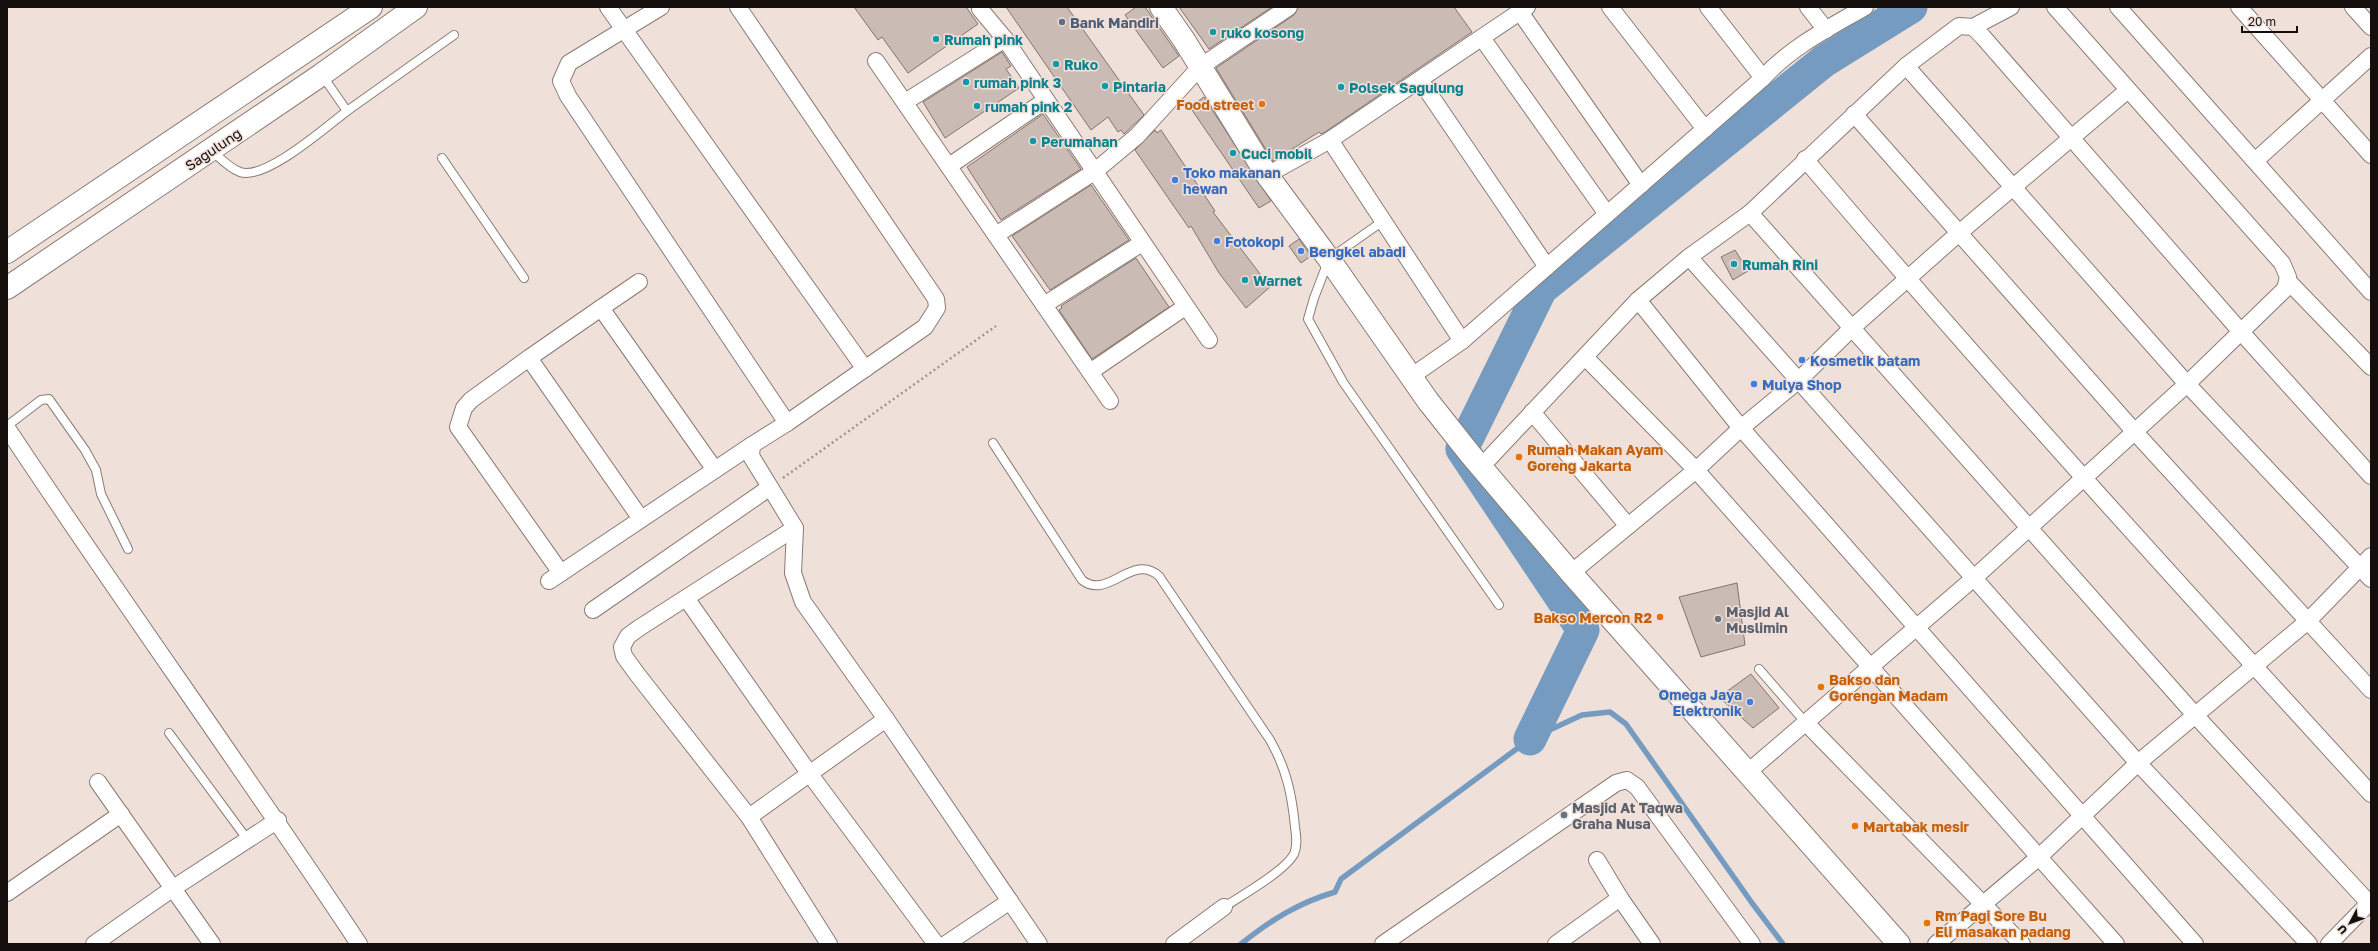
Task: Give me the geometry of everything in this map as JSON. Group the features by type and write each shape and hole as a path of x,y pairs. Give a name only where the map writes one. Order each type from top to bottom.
{"street":[{"path":"7,252 371,7"},
{"name":"Sagulung","path":"7,288 321,75 416,7"},
{"path":"608,7 865,369"},
{"path":"661,7 569,63 561,81 568,96 787,423"},
{"path":"640,282 529,358 472,400 464,408 458,427 555,577 787,423 925,327 937,308 936,299 738,7"},
{"path":"1161,7 1267,175 1329,259 1428,401 1475,461 1899,944"},
{"path":"996,235 1094,172 1136,136 1200,67 1289,7"},
{"path":"1610,7 1705,129"},
{"path":"1708,7 1763,78"},
{"path":"1808,7 1826,30"},
{"path":"1412,376 1462,341 1763,78 1778,62 1826,30 1865,7"},
{"path":"1475,461 1532,412 1638,300 1690,257 1750,213 1805,159 1906,66 1959,26 1973,27 2011,7"},
{"path":"1748,772 1974,578 2083,477 2187,384 2242,333 2285,290 2288,281 2287,272 2272,252 2055,7"},
{"path":"2118,7 2371,292"},
{"path":"2239,7 2371,155"},
{"path":"2354,7 2371,27"},
{"path":"980,9 1005,39 1185,307 1209,340"},
{"path":"1267,175 1330,140 1523,10 1641,185"},
{"path":"1973,27 2242,333 2371,476"},
{"path":"1482,38 1607,214"},
{"path":"905,102 1005,39"},
{"path":"2255,161 2371,56"},
{"path":"876,61 1110,401"},
{"path":"1906,66 2015,187 2187,384 2365,562 2371,580"},
{"path":"1420,80 1547,267"},
{"path":"1571,572 1696,470 1741,428 1799,380 1959,233 2128,90"},
{"path":"948,166 1046,100"},
{"path":"1854,114 2134,431 2371,690"},
{"path":"1330,140 1462,341"},
{"path":"1805,159 1908,280 2083,477 2371,794"},
{"path":"1750,213 1854,328 2195,715 2370,902 2329,944"},
{"path":"1044,305 1142,243"},
{"path":"1690,257 2138,763 2309,944"},
{"path":"2288,281 2371,367"},
{"path":"1638,300 1741,428 2195,944"},
{"path":"1090,372 1185,307"},
{"path":"601,308 715,470"},
{"path":"1585,356 1696,470 2116,944"},
{"path":"529,358 641,520"},
{"path":"1532,412 1628,526"},
{"path":"7,427 69,522 278,820 359,944"},
{"path":"752,445 751,456 753,463 795,528 793,573 803,602 886,718 1039,944"},
{"path":"593,610 770,488"},
{"path":"795,528 628,636 622,647 622,651 637,674 749,817 830,944"},
{"path":"1936,944 2039,857 2138,763 2253,665 2308,621 2365,562"},
{"path":"686,598 809,773 936,944"},
{"path":"749,817 886,718"},
{"path":"1806,723 1984,903 2022,944"},
{"path":"1383,944 1403,938 1616,783 1627,780 1637,787 1752,944"},
{"path":"98,782 212,944"},
{"path":"7,893 121,814"},
{"path":"94,944 172,888 278,820"},
{"path":"1597,860 1620,898 1652,944"},
{"path":"1556,944 1620,898"},
{"path":"946,944 1010,901"},
{"path":"1174,944 1224,907"}],"lane":[{"path":"210,150 231,167 241,172 254,174 276,164 347,111 454,35"},
{"path":"321,75 347,111"},
{"path":"442,158 524,278"},
{"path":"1384,221 1329,259 1314,298 1308,319 1343,382 1414,481 1499,605"},
{"path":"7,427 41,400 49,399 92,464 101,494 128,549"},
{"path":"993,443 1082,580 1088,585 1098,586 1139,568 1151,569 1158,576 1270,740 1281,759 1292,795 1296,844 1294,854 1281,868 1224,907"},
{"path":"1759,669 1806,723"},
{"path":"169,733 247,839"}],"path":[{"path":"770,488 996,326"}],"building":[{"path":"854,7 966,7 978,24 908,73 882,37 878,40"},
{"path":"1006,7 1067,7 1144,115 1124,134 1121,130 1118,132 1108,117 1091,130"},
{"path":"1136,7 1145,7 1179,56 1163,68 1125,15"},
{"name":"ruko kosong","path":"1179,7 1272,7 1209,49"},
{"name":"Polsek Sagulung","path":"1298,7 1454,7 1472,32 1325,132 1321,134 1319,132 1273,161 1216,68 1294,15"},
{"path":"1002,52 1011,66 1006,69 1019,88 945,138 923,102"},
{"name":"Cuci mobil","path":"1204,97 1271,201 1259,208 1190,107"},
{"name":"Perumahan","path":"1043,114 1081,169 1001,220 967,167"},
{"path":"1155,130 1157,133 1161,130 1215,211 1213,212 1270,287 1246,308 1219,273 1191,226 1189,228 1135,150"},
{"path":"1091,185 1129,240 1050,290 1012,236"},
{"name":"Bengkel abadi","path":"1299,239 1311,256 1301,263 1289,246"},
{"name":"Rumah Rini","path":"1735,250 1748,271 1733,280 1721,257"},
{"path":"1136,258 1169,307 1092,359 1059,310 1062,308 1061,306"},
{"path":"1737,583 1745,645 1701,657 1679,597"},
{"name":"Omega Jaya Elektronik","path":"1751,674 1779,708 1753,728 1719,697"}],"waterway":[{"path":"1530,739 1583,630 1462,449 1541,289 1824,61 1911,7"},
{"path":"1241,944 1263,927 1285,913 1309,901 1335,892 1341,879 1530,739 1582,715 1610,712 1626,724 1752,903 1783,944"}],"place":[{"name":"Bank Mandiri","path":"1062,22"},
{"name":"ruko kosong","path":"1213,32"},
{"name":"Rumah pink","path":"936,39"},
{"name":"Ruko","path":"1056,64"},
{"name":"rumah pink 3","path":"966,82"},
{"name":"Pintaria","path":"1105,86"},
{"name":"Polsek Sagulung","path":"1341,87"},
{"name":"Food street","path":"1262,104"},
{"name":"rumah pink 2","path":"977,106"},
{"name":"Perumahan","path":"1033,141"},
{"name":"Cuci mobil","path":"1233,153"},
{"name":"Toko makanan hewan","path":"1175,180"},
{"name":"Fotokopi","path":"1217,241"},
{"name":"Bengkel abadi","path":"1301,251"},
{"name":"Rumah Rini","path":"1734,264"},
{"name":"Warnet","path":"1245,280"},
{"name":"Kosmetik batam","path":"1802,360"},
{"name":"Mulya Shop","path":"1754,384"},
{"name":"Rumah Makan Ayam Goreng Jakarta","path":"1519,457"},
{"name":"Bakso Mercon R2","path":"1660,617"},
{"name":"Masjid Al Muslimin","path":"1718,619"},
{"name":"Bakso dan Gorengan Madam","path":"1821,687"},
{"name":"Omega Jaya Elektronik","path":"1750,702"},
{"name":"Masjid At Taqwa Graha Nusa","path":"1564,815"},
{"name":"Martabak mesir","path":"1855,826"},
{"name":"Rm Pagi Sore Bu Eli masakan padang","path":"1927,923"}]}
